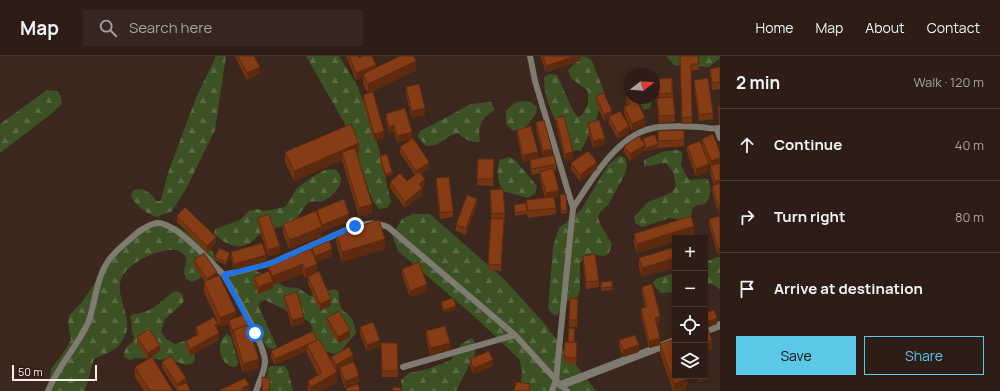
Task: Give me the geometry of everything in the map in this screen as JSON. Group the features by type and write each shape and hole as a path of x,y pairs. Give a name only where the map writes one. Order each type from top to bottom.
{"street":[{"path":"708,330 720,325"},
{"path":"558,382 672,342"}],"lane":[{"path":"530,56 573,208 558,382 552,391"},
{"path":"573,208 604,162 625,142 642,130 659,127 698,127 719,129 720,138"},
{"path":"48,391 61,365 84,333 91,315 101,275 112,254 146,226 158,223 172,227 186,237 224,275 262,349 265,360 264,368 256,391"},
{"path":"224,275 272,263 355,226 370,223 388,227 514,335 567,391"},
{"path":"403,367 514,335"}],"green space":[{"path":"216,56 226,56 215,130 186,189 172,211 157,217 145,211 136,204 131,196 133,190 143,189 151,194 156,201 161,200 168,173 196,98"},
{"path":"306,56 339,56 358,87 379,149 391,202 387,208 379,209 373,201 344,122"},
{"path":"582,56 587,57 592,61 604,92 596,120 581,151 573,150 549,107 544,77 550,74 557,75 573,111 578,117 582,115 588,104 588,91 571,78 568,70"},
{"path":"666,56 720,56 720,58 709,67 674,65"},
{"path":"47,90 57,91 61,96 62,104 0,153 0,124"},
{"path":"522,101 530,102 537,107 536,114 522,131 512,130 506,124 506,111 514,103"},
{"path":"491,102 495,110 484,119 480,127 480,142 473,142 457,133 436,145 426,146 418,137 420,131 470,104"},
{"path":"651,104 650,108 644,110 641,105"},
{"path":"676,150 682,152 681,165 688,179 707,179 711,189 709,198 705,204 697,205 692,209 691,219 686,221 670,218 642,227 635,223 634,217 648,202 671,193 676,186 673,172 666,163 644,166 644,160 662,152"},
{"path":"620,155 625,158 627,165 625,174 608,205 598,216 600,224 612,244 609,253 605,256 596,255 586,257 580,263 580,291 577,297 568,301 557,315 552,314 548,308 553,247 559,228 581,210 608,165"},
{"path":"509,157 515,160 537,186 535,194 527,198 503,191 498,176 499,160"},
{"path":"334,169 341,177 341,182 336,191 328,199 308,203 294,223 259,235 250,243 240,246 226,243 214,234 215,229 240,220 249,211 257,209 264,211 285,207 296,189 312,177 325,170"},
{"path":"413,214 430,214 504,279 543,322 596,391 520,391 522,370 519,359 475,317 398,251 392,235 402,219"},
{"path":"158,222 177,226 212,251 216,265 197,280 192,282 186,279 184,274 186,263 185,256 174,250 158,252 135,263 123,274 121,279 120,293 127,320 127,327 121,343 112,351 94,359 85,391 48,391 51,369 71,340 68,323 69,316 82,302 125,239 139,227"},
{"path":"720,257 720,289 712,284 708,284 708,261"},
{"path":"251,269 285,287 298,288 310,296 334,289 338,291 341,307 352,320 356,333 341,351 334,354 324,351 313,335 310,322 265,300 260,302 259,307 277,347 275,349 268,348 263,342 232,285 230,278 234,273"},
{"path":"672,274 672,292 661,293 655,287 653,282 658,278"},
{"path":"177,291 182,294 184,301 165,319 161,331 166,339 175,344 190,339 193,341 195,360 193,363 186,365 171,360 136,358 130,360 124,357 125,350 133,342 134,336 130,317 133,314 145,312"},
{"path":"227,334 231,337 238,362 237,366 233,367 224,361 220,353 220,345"},
{"path":"472,338 475,342 475,354 456,391 402,391 401,380 409,373 428,369 451,360 461,344"},
{"path":"271,366 285,366 288,371 293,391 270,391 267,377 268,368"}],"building":[{"path":"238,56 254,56 260,67 247,73"},
{"path":"349,56 358,56 359,58 363,56 372,56 376,65 356,73"},
{"path":"400,56 414,56 416,61 368,84 363,74"},
{"path":"543,56 575,56 546,66"},
{"path":"680,56 698,56 699,64 691,64 692,117 682,118"},
{"path":"720,67 720,82 712,83 710,69"},
{"path":"672,78 672,93 660,94 660,79"},
{"path":"708,78 713,113 699,115 694,80"},
{"path":"419,84 425,108 412,111 406,87"},
{"path":"373,92 384,131 374,134 363,95"},
{"path":"604,93 612,111 604,114 596,96"},
{"path":"673,97 675,115 659,116 658,104 660,104 660,98"},
{"path":"630,104 639,104 645,118 632,124 624,107"},
{"path":"718,106 720,106 720,119 719,119"},
{"path":"405,108 412,132 397,136 394,125 389,127 386,114"},
{"path":"620,111 629,126 618,133 609,117"},
{"path":"564,116 573,152 565,154 556,118"},
{"path":"544,120 552,149 543,151 536,122"},
{"path":"599,120 605,138 593,141 588,123"},
{"path":"351,124 359,143 294,171 285,152"},
{"path":"531,126 538,152 523,155 517,130"},
{"path":"684,130 684,140 658,141 658,131"},
{"path":"713,134 720,152 720,158 711,161 702,139"},
{"path":"655,135 658,144 646,148 643,138"},
{"path":"639,136 645,145 630,154 624,146"},
{"path":"413,138 429,162 416,171 400,147"},
{"path":"700,141 709,164 696,169 687,146"},
{"path":"355,148 372,204 359,208 342,152"},
{"path":"588,151 597,162 580,175 571,163"},
{"path":"387,154 392,172 385,174 380,156"},
{"path":"554,155 556,164 532,169 530,160"},
{"path":"478,159 494,159 493,179 477,179"},
{"path":"720,163 720,180 715,181 710,166"},
{"path":"553,168 559,190 546,193 540,172"},
{"path":"419,172 425,179 419,184 422,188 405,202 390,182 400,173 407,181"},
{"path":"449,177 453,211 440,213 436,178"},
{"path":"720,183 720,205 718,205 712,186"},
{"path":"503,189 505,213 492,214 490,190"},
{"path":"566,194 567,210 561,211 560,195"},
{"path":"467,195 477,199 466,228 456,225"},
{"path":"554,197 556,208 528,211 526,200"},
{"path":"344,199 349,214 322,225 317,210"},
{"path":"526,203 527,211 515,213 514,205"},
{"path":"185,207 216,237 207,246 177,216"},
{"path":"316,211 322,227 289,240 283,224"},
{"path":"269,214 280,246 268,250 258,218"},
{"path":"691,216 694,226 637,244 634,234"},
{"path":"720,216 720,248 718,248 709,219"},
{"path":"491,218 504,219 501,265 488,264"},
{"path":"379,220 385,239 342,252 336,233"},
{"path":"329,241 332,249 315,256 312,248"},
{"path":"262,243 266,255 234,264 231,252"},
{"path":"219,248 230,253 226,262 215,257"},
{"path":"672,248 672,259 642,268 639,258"},
{"path":"311,249 317,264 305,269 303,264 272,276 268,265"},
{"path":"204,253 217,272 207,279 194,260"},
{"path":"595,254 599,281 586,282 583,256"},
{"path":"419,262 427,284 410,291 402,269"},
{"path":"269,271 273,281 258,287 254,277"},
{"path":"319,271 331,299 320,304 308,277"},
{"path":"219,275 236,311 220,318 204,282"},
{"path":"612,281 612,287 601,288 601,282"},
{"path":"652,284 660,316 655,318 660,338 649,341 641,308 647,307 642,287"},
{"path":"297,292 304,317 292,320 284,296"},
{"path":"453,298 456,306 444,310 441,302"},
{"path":"570,298 578,299 577,320 569,320"},
{"path":"714,310 717,318 708,321 708,312"},
{"path":"339,311 350,330 338,337 327,318"},
{"path":"244,315 248,325 233,330 233,333 229,320"},
{"path":"214,317 218,324 215,325 219,333 190,349 186,341 199,334 196,327"},
{"path":"373,322 380,340 367,345 360,327"},
{"path":"248,325 259,359 243,364 233,330"},
{"path":"445,326 450,343 430,348 426,331"},
{"path":"569,328 575,329 574,342 568,342"},
{"path":"149,329 160,345 148,353 137,337"},
{"path":"708,330 712,340 708,342"},
{"path":"313,331 317,340 275,359 271,351"},
{"path":"635,335 639,345 623,350 619,340"},
{"path":"319,339 337,372 311,387 308,381 322,373 307,345"},
{"path":"672,340 672,378 660,344"},
{"path":"565,342 577,342 576,358 564,357"},
{"path":"381,343 397,343 398,371 382,371"},
{"path":"349,347 353,355 336,365 331,357"},
{"path":"489,351 493,360 473,368 470,359"},
{"path":"171,356 186,378 177,384 162,362"},
{"path":"152,357 173,391 150,391 135,367"},
{"path":"354,362 359,376 345,381 340,367"},
{"path":"262,377 270,378 269,391 262,391"},
{"path":"245,378 249,385 242,388 244,391 220,391 220,390"},
{"path":"672,379 687,379 674,384"},
{"path":"516,382 530,384 529,391 514,391"},
{"path":"187,383 190,391 179,391 177,386"},
{"path":"358,384 360,391 347,391 346,388"},
{"path":"393,387 401,388 401,391 393,391"}],"route":[{"path":"255,333 224,275 272,263 355,226"}]}
